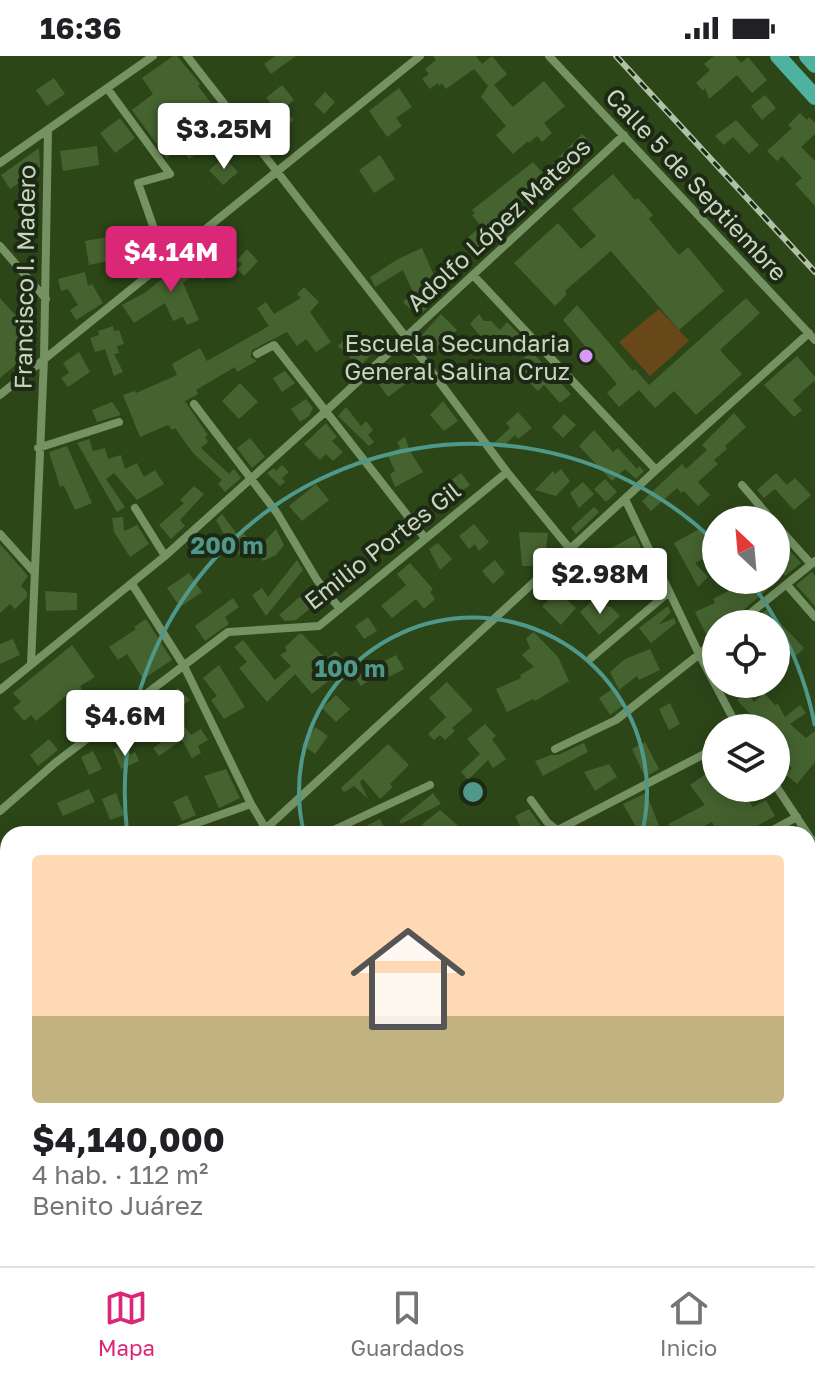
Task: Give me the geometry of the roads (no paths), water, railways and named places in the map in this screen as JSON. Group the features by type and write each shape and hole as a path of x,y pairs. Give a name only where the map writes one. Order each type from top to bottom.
{"main road":[{"path":"778,56 815,97"}],"street":[{"path":"0,163 153,56"},
{"path":"187,56 507,472 570,549"},
{"path":"0,395 420,56"},
{"name":"Calle 5 de Septiembre","path":"549,56 812,337"},
{"path":"794,73 811,59"},
{"path":"107,88 170,174 138,183 165,260"},
{"name":"Francisco I. Madero","path":"31,664 46,299 48,130"},
{"name":"Adolfo López Mateos","path":"0,690 165,556 624,135"},
{"path":"0,246 46,299"},
{"path":"473,275 656,470"},
{"path":"273,826 656,470 812,337"},
{"path":"257,354 274,345 425,538"},
{"path":"194,404 252,478 294,538 317,580 340,609"},
{"path":"38,448 119,422"},
{"name":"Emilio Portes Gil","path":"0,811 55,763 228,632 319,626 507,472"},
{"path":"742,485 760,506"},
{"path":"625,499 731,714"},
{"path":"135,508 165,556"},
{"path":"0,534 34,572"},
{"path":"790,539 813,563 790,582"},
{"path":"132,584 184,666 262,826"},
{"path":"790,588 815,617"},
{"path":"591,658 669,592"},
{"path":"755,610 775,594"},
{"path":"555,749 616,720 702,652"},
{"path":"566,826 702,755"},
{"path":"342,826 430,785"},
{"path":"531,800 550,826"},
{"path":"787,802 803,826"},
{"path":"189,826 251,804"},
{"path":"780,826 797,817"}],"railway":[{"path":"616,56 815,272"}],"place":[{"name":"Escuela Secundaria General Salina Cruz","path":"586,356"}]}
